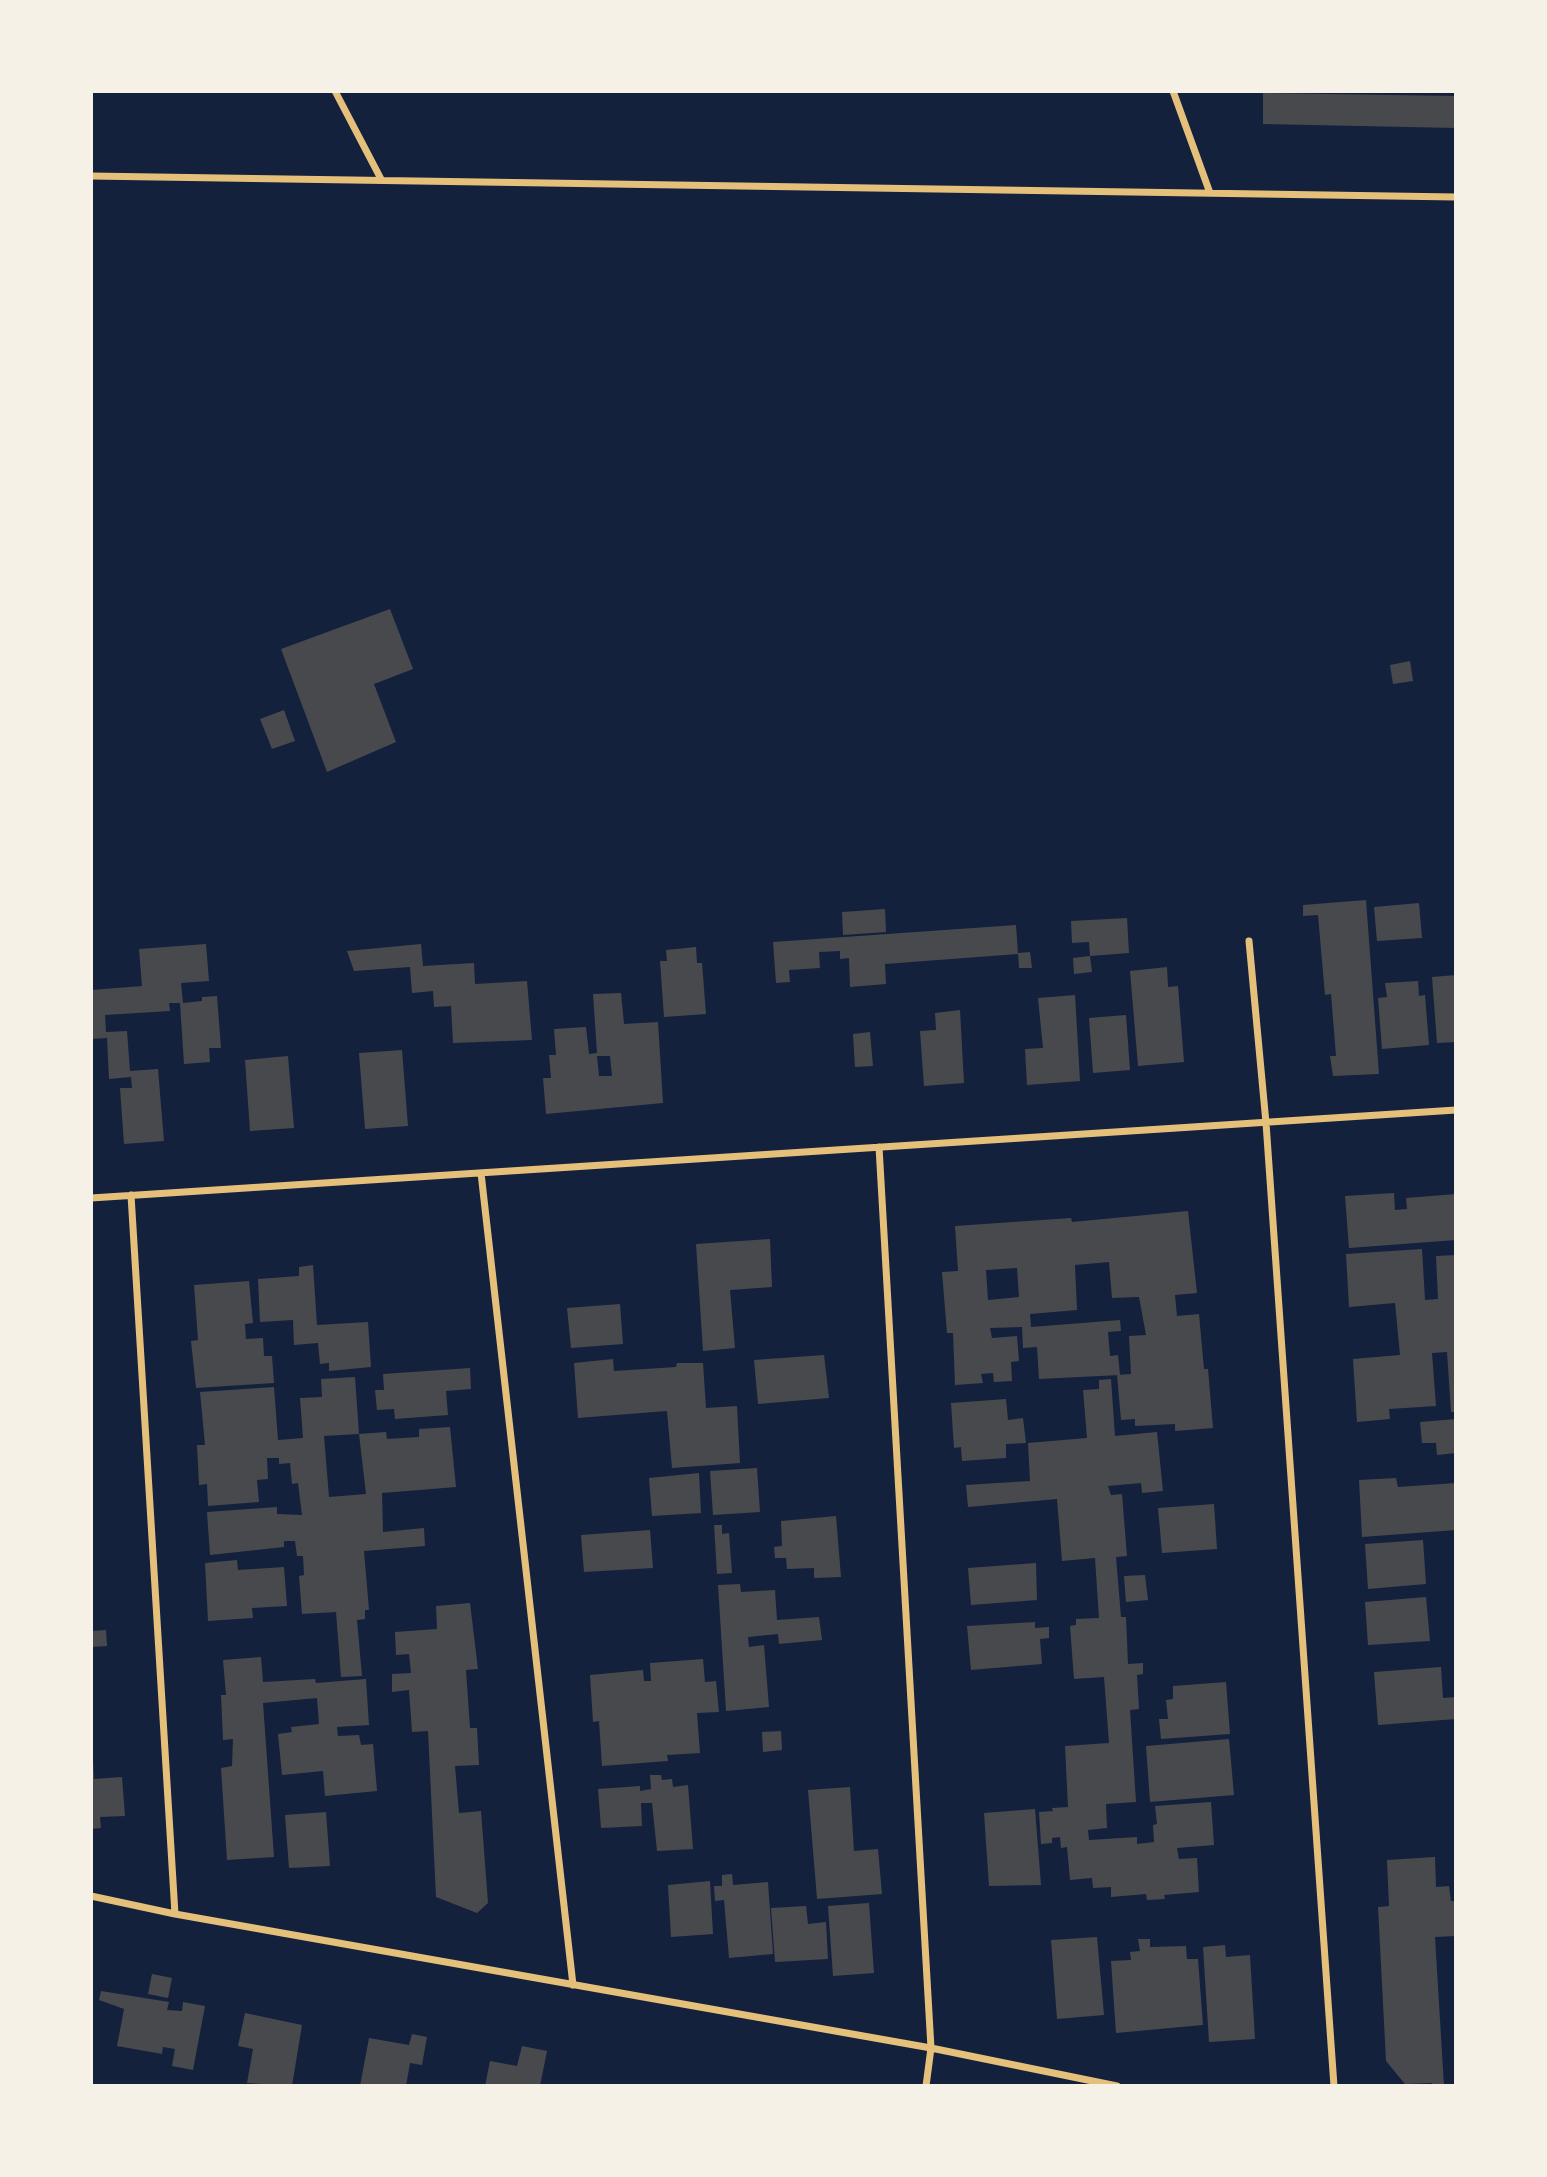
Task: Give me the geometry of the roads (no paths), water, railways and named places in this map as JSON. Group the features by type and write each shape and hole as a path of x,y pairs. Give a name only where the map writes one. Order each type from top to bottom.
{"street":[{"path":"335,91 381,179"},
{"path":"1173,91 1210,193"},
{"path":"91,176 1456,197"},
{"path":"1249,941 1266,1123 1334,2086"},
{"path":"91,1198 1456,1110"},
{"path":"879,1147 931,2048 926,2086"},
{"path":"481,1173 572,1985"},
{"path":"131,1195 175,1914"},
{"path":"91,1896 175,1914 931,2048 1117,2086"}]}
